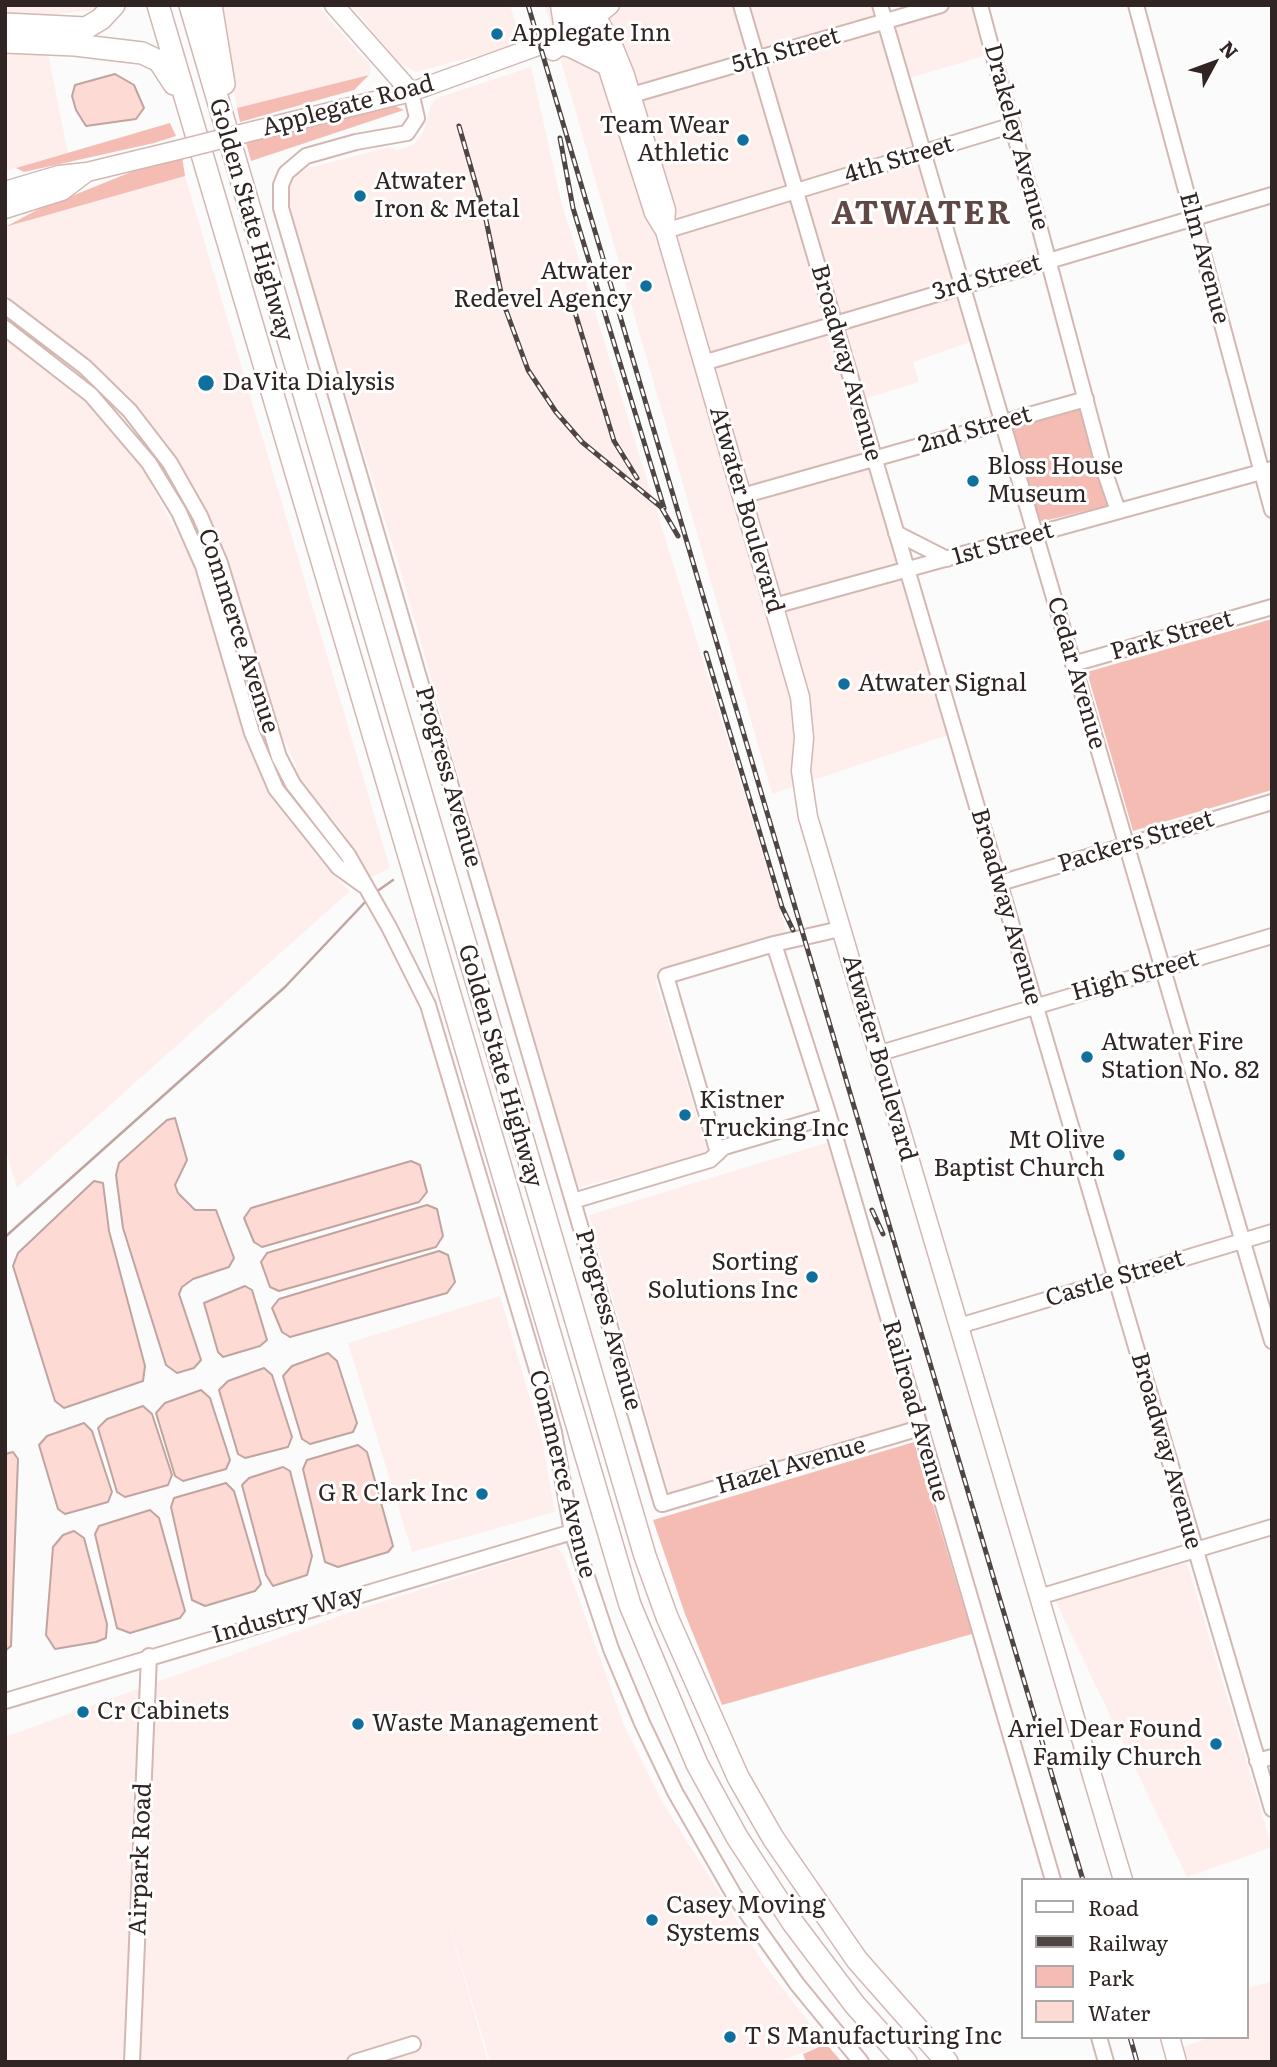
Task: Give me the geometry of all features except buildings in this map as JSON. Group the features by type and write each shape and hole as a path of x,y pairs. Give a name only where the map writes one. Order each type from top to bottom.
{"highway":[{"path":"5,24 86,28 101,19 114,5"},
{"name":"Golden State Highway","path":"158,5 630,1605 697,1764 737,1837 801,1933 855,2005 906,2062"},
{"name":"Golden State Highway","path":"190,5 229,146 645,1556 667,1617 738,1777 773,1838 858,1960 947,2062"},
{"path":"211,5 226,93 229,146"},
{"path":"5,42 75,45 142,53 159,61 188,106"}],"main road":[{"path":"334,5 411,92"},
{"path":"560,5 564,24 559,44 607,66"},
{"name":"Atwater Boulevard","path":"572,5 595,12 614,48 632,95 666,210 665,231"},
{"name":"Applegate Road","path":"5,191 59,175 87,172 411,92 485,67 499,68 552,51 595,12"},
{"name":"Atwater Boulevard","path":"595,12 607,66 654,213 665,231 800,697 804,738 801,771 808,817 1122,1878"},
{"name":"Applegate Road","path":"5,209 62,191 87,172"},
{"path":"1171,2039 1177,2062"}],"street":[{"name":"Broadway Avenue","path":"741,5 1195,1550 1265,1759 1272,1809"},
{"name":"Cedar Avenue","path":"880,5 1272,1341"},
{"name":"5th Street","path":"632,95 941,5"},
{"name":"Drakeley Avenue","path":"980,5 1106,476 1118,511"},
{"name":"Elm Avenue","path":"1136,5 1193,218 1266,470 1272,510"},
{"name":"Progress Avenue","path":"411,92 417,118 407,132 306,156 286,173 281,186 281,208 662,1504"},
{"name":"4th Street","path":"665,231 1013,125"},
{"name":"3rd Street","path":"703,363 1272,195"},
{"name":"Commerce Avenue","path":"5,306 70,355 109,389 152,437 187,490 220,563 279,757 293,784 348,855 428,1005 539,1377 554,1432 572,1532 611,1648 642,1723 675,1792 734,1895 797,1984 861,2062"},
{"name":"Commerce Avenue","path":"5,328 91,395 149,463 179,512 202,566 252,733 276,789 338,867 363,885"},
{"name":"2nd Street","path":"742,496 1086,399"},
{"name":"1st Street","path":"774,606 1266,470"},
{"path":"896,533 947,559"},
{"name":"Park Street","path":"1073,664 1272,607"},
{"name":"Packers Street","path":"1000,883 1272,802"},
{"path":"719,1153 666,976 774,944 841,929"},
{"name":"High Street","path":"877,1054 1272,936"},
{"name":"Railroad Avenue","path":"774,944 828,1116 1052,1878"},
{"path":"572,1201 710,1160 724,1147 828,1116"},
{"name":"Castle Street","path":"959,1326 1272,1232"},
{"name":"Hazel Avenue","path":"662,1504 920,1429"},
{"path":"1039,1597 1272,1527"},
{"name":"Industry Way","path":"5,1700 572,1532"},
{"name":"Airpark Road","path":"132,2062 149,1656"},
{"path":"1100,2039 1106,2062"},
{"path":"355,2062 413,2044"}],"shaded area":[{"path":"5,5 96,5 95,10 36,16 5,15"},
{"path":"218,5 317,5 370,65 370,75 237,108"},
{"path":"347,5 510,5 522,44 416,72 397,61 357,12"},
{"path":"545,5 874,5 877,14 912,5 977,5 990,54 897,82 973,341 913,362 919,382 864,399 951,734 772,794"},
{"path":"5,46 47,48 68,153 5,171"},
{"path":"531,67 561,201 788,936 655,979 708,1154 579,1187 558,1130 404,582 289,208 288,185 301,170 390,147 396,150 414,145 424,130 431,104 437,98"},
{"path":"185,176 390,868 370,878 343,832 294,772 296,766 286,743 280,739 227,564 193,485 167,444 129,396 5,295 5,227"},
{"path":"5,338 78,395 115,432 143,469 193,563 247,746 276,804 324,865 350,891 17,1188 5,1148"},
{"path":"829,1142 911,1424 669,1494 589,1215"},
{"path":"500,1296 542,1439 555,1512 412,1552 348,1343"},
{"path":"556,1547 563,1554 624,1725 663,1803 766,1967 826,2044 777,2062 490,2062 442,1900 488,2062 5,2062 5,1737 356,1610"},
{"path":"1187,1563 1272,1847 1187,1877 1054,1598"},
{"path":"1272,1981 1272,2057 1266,2062 1189,2062 1183,2047 1206,2039 1249,2039 1249,1987"}],"green space":[{"path":"369,75 354,90 240,122 237,108"},
{"path":"395,106 404,110 251,161 245,139"},
{"path":"170,123 176,136 154,143 24,172 16,168"},
{"path":"182,156 185,176 5,227 37,210 151,164"},
{"path":"1080,403 1110,505 1040,522 1007,421"},
{"path":"1272,619 1272,790 1133,831 1087,672"},
{"path":"914,1442 972,1634 722,1705 685,1614 653,1520"},
{"path":"826,2044 842,2062 806,2062 803,2054"}],"water":[{"path":"115,74 134,85 144,108 136,119 86,126 76,110 72,96 75,85"},
{"path":"175,1118 187,1160 175,1185 178,1193 195,1210 216,1210 234,1258 229,1267 193,1279 182,1287 179,1294 201,1360 194,1368 177,1373 166,1365 123,1228 116,1175 119,1163 167,1120"},
{"path":"411,1161 420,1165 427,1192 419,1202 262,1247 254,1242 244,1218 251,1208"},
{"path":"94,1181 103,1183 109,1231 145,1366 143,1381 64,1408 55,1401 13,1266 18,1253"},
{"path":"427,1205 437,1209 443,1236 436,1247 279,1291 270,1287 261,1262 267,1253"},
{"path":"439,1251 448,1255 455,1282 447,1293 290,1337 282,1332 272,1308 279,1299"},
{"path":"245,1286 252,1290 267,1340 260,1346 223,1357 218,1352 204,1303"},
{"path":"328,1353 337,1361 357,1423 353,1432 310,1444 302,1439 283,1376 292,1366"},
{"path":"264,1368 272,1375 292,1437 288,1447 245,1458 238,1454 219,1390 228,1381"},
{"path":"201,1390 210,1398 230,1460 226,1469 183,1481 175,1476 156,1413 165,1403"},
{"path":"143,1406 152,1414 172,1475 168,1485 125,1497 117,1492 98,1428 107,1419"},
{"path":"84,1423 92,1431 112,1492 108,1502 65,1514 58,1509 39,1445 47,1436"},
{"path":"358,1445 367,1452 393,1546 388,1552 338,1567 325,1562 303,1469 307,1460"},
{"path":"13,1452 18,1459 11,1646 5,1651 5,1454"},
{"path":"283,1467 290,1471 312,1556 307,1575 273,1586 266,1575 242,1485 249,1478"},
{"path":"226,1483 234,1491 261,1584 255,1591 205,1606 192,1600 171,1507 174,1498"},
{"path":"150,1510 159,1518 185,1611 180,1618 130,1633 117,1628 95,1534 99,1526"},
{"path":"74,1531 84,1538 107,1624 106,1638 55,1649 46,1635 53,1547 63,1535"}],"waterway":[{"path":"376,892 393,880"},
{"path":"5,1237 285,987 368,899"}],"railway":[{"path":"528,5 1082,1878"},
{"path":"459,126 486,220 503,302 528,370 556,412 582,442 661,507 678,536"},
{"path":"560,138 573,208 664,508"},
{"path":"574,309 614,441 637,478"},
{"path":"706,653 782,907 793,930"},
{"path":"872,1210 883,1234"},
{"path":"1131,2039 1137,2062"}],"place":[{"name":"Applegate Inn","path":"497,34"},
{"name":"Team Wear Athletic","path":"743,140"},
{"name":"Atwater Iron & Metal","path":"360,196"},
{"name":"Atwater Redevel Agency","path":"646,286"},
{"name":"DaVita Dialysis","path":"206,383"},
{"name":"Bloss House Museum","path":"973,481"},
{"name":"Atwater Signal","path":"844,684"},
{"name":"Atwater Fire Station No. 82","path":"1087,1057"},
{"name":"Kistner Trucking Inc","path":"685,1115"},
{"name":"Mt Olive Baptist Church","path":"1119,1155"},
{"name":"Sorting Solutions Inc","path":"812,1277"},
{"name":"G R Clark Inc","path":"482,1494"},
{"name":"Cr Cabinets","path":"83,1712"},
{"name":"Waste Management","path":"358,1724"},
{"name":"Ariel Dear Found Family Church","path":"1216,1744"},
{"name":"Casey Moving Systems","path":"652,1920"},
{"name":"T S Manufacturing Inc","path":"730,2037"}],"district":[{"name":"ATWATER","path":"922,215"}]}
